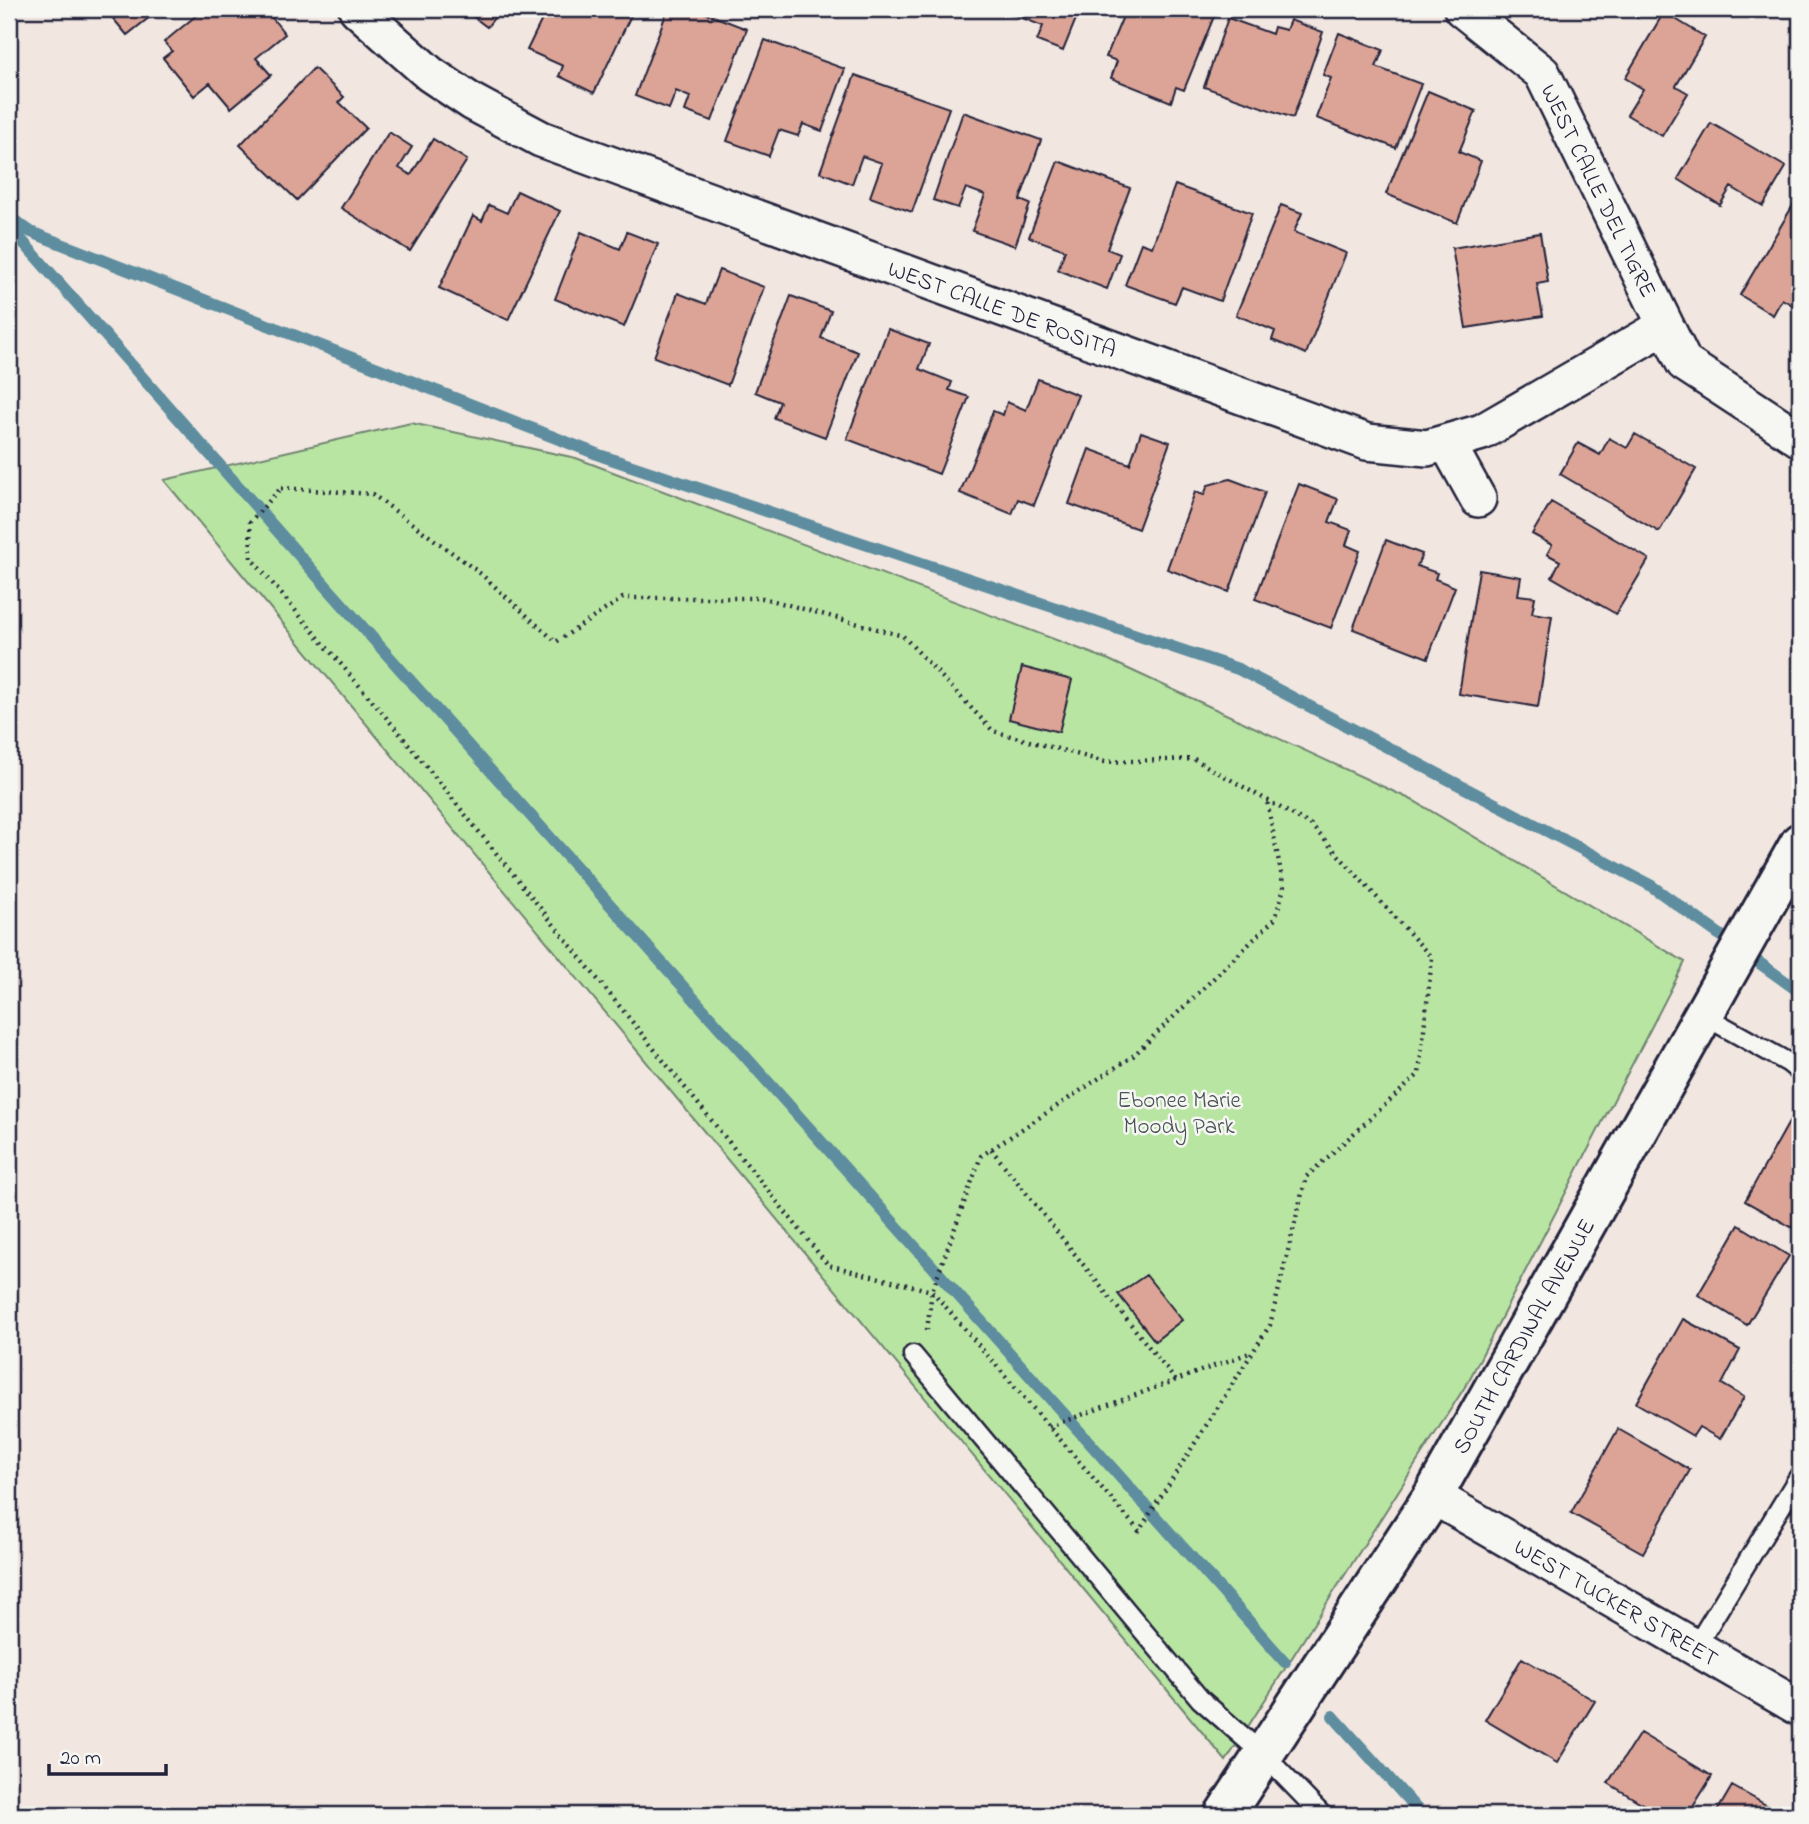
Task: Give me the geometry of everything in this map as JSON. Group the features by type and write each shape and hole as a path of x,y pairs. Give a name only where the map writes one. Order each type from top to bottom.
{"main road":[{"name":"SOUTH CARDINAL AVENUE","path":"1224,1815 1433,1496 1800,843"}],"street":[{"name":"WEST CALLE DE ROSITA","path":"357,9 430,74 472,102 541,139 1367,442 1427,449 1482,432 1665,326"},
{"name":"WEST CALLE DEL TIGRE","path":"1462,9 1542,73 1684,363 1800,439"},
{"path":"1447,443 1478,499"},
{"name":"WEST TUCKER STREET","path":"1433,1496 1800,1708"}],"lane":[{"path":"1703,1015 1789,1063 1800,1072"},
{"path":"918,1361 1200,1699 1264,1755 1322,1815"},
{"path":"1695,1648 1800,1475"}],"path":[{"path":"281,488 372,494 481,574 556,642 623,598 763,598 903,636 993,731 1105,762 1194,759 1311,825 1432,958 1419,1074 1306,1177 1270,1325 1139,1531 932,1291 828,1265 401,735 251,558 250,522 281,488"},
{"path":"918,1361 932,1291 981,1156 1133,1056 1275,919 1284,888 1267,800"},
{"path":"991,1149 1175,1381"},
{"path":"1049,1427 1253,1352"}],"green space":[{"name":"Ebonee Marie Moody Park","path":"411,423 576,458 1109,660 1414,801 1685,962 1468,1382 1226,1761 164,480"}],"building":[{"path":"105,9 160,9 127,35"},
{"path":"204,9 265,9 285,34 256,58 271,75 231,108 210,83 194,96 163,58 172,51 164,42"},
{"path":"463,9 501,9 487,27"},
{"path":"547,9 634,9 594,93 559,76 563,66 527,50"},
{"path":"668,9 695,9 747,29 712,121 685,111 690,97 676,91 669,109 635,96"},
{"path":"1015,9 1080,9 1063,51 1037,41 1043,26 1012,14"},
{"path":"1126,9 1217,9 1184,90 1176,87 1171,102 1111,78 1117,61 1106,57"},
{"path":"1622,9 1643,9 1638,18"},
{"path":"1664,12 1705,37 1676,86 1688,93 1662,136 1627,115 1643,89 1625,78"},
{"path":"1228,18 1272,34 1274,27 1286,30 1290,20 1323,32 1293,118 1204,87"},
{"path":"1339,33 1383,50 1376,67 1421,84 1396,148 1316,118 1331,78 1323,75"},
{"path":"765,40 845,69 822,131 803,124 798,136 779,130 769,156 727,141"},
{"path":"314,68 344,97 339,102 366,128 297,200 240,145"},
{"path":"855,75 949,108 912,212 870,197 882,163 862,156 852,184 820,172"},
{"path":"1428,91 1476,111 1459,152 1481,161 1457,223 1386,194"},
{"path":"963,112 1041,140 1020,200 1030,204 1015,246 972,231 985,195 966,188 958,208 933,200"},
{"path":"1711,123 1786,167 1763,206 1731,187 1720,205 1678,179"},
{"path":"389,132 412,147 399,168 411,175 433,139 467,160 410,251 341,208"},
{"path":"1058,161 1130,188 1107,249 1120,254 1107,289 1058,270 1065,250 1029,237"},
{"path":"1175,185 1252,213 1220,301 1182,287 1175,303 1125,285 1141,243 1152,247"},
{"path":"517,191 560,211 508,320 439,288 473,216 482,221 489,205 507,213"},
{"path":"1795,202 1800,205 1800,300 1796,307 1782,299 1773,315 1740,295"},
{"path":"1281,205 1302,213 1294,232 1346,253 1306,354 1272,340 1275,331 1236,315"},
{"path":"581,232 620,249 627,232 658,244 624,327 555,299"},
{"path":"1540,233 1548,282 1537,284 1543,316 1466,328 1452,248"},
{"path":"719,270 764,287 728,385 654,357 678,293 706,304"},
{"path":"791,296 831,311 821,338 858,352 825,437 774,418 780,402 755,392"},
{"path":"888,329 929,344 919,369 952,382 949,390 969,397 939,474 847,439"},
{"path":"1038,379 1078,395 1034,505 1018,499 1012,514 960,493 993,411 1003,415 1007,402 1026,410"},
{"path":"1141,432 1170,442 1138,529 1069,504 1089,449 1130,464"},
{"path":"1635,434 1696,469 1659,532 1560,474 1578,443 1600,455 1609,438 1627,448"},
{"path":"1230,479 1265,492 1229,592 1167,569 1195,492 1204,495 1208,485"},
{"path":"1299,484 1338,499 1329,522 1351,530 1346,545 1360,551 1331,628 1255,599"},
{"path":"1551,502 1649,559 1616,614 1552,577 1560,561 1547,554 1552,545 1532,534"},
{"path":"1386,540 1422,554 1417,566 1437,573 1435,579 1455,587 1428,658 1353,629"},
{"path":"1479,570 1521,577 1518,595 1535,597 1532,613 1552,616 1538,707 1459,694"},
{"path":"1022,667 1072,680 1059,732 1009,719"},
{"path":"1792,1117 1800,1122 1800,1232 1745,1201"},
{"path":"1739,1225 1789,1256 1747,1325 1698,1295"},
{"path":"1146,1275 1182,1320 1155,1341 1118,1294"},
{"path":"1683,1319 1740,1350 1722,1384 1744,1397 1720,1439 1699,1427 1693,1436 1636,1403"},
{"path":"1618,1429 1690,1470 1643,1553 1571,1513"},
{"path":"1522,1658 1595,1701 1557,1763 1485,1720"},
{"path":"1640,1733 1712,1776 1688,1815 1661,1815 1608,1783"},
{"path":"1732,1786 1784,1815 1715,1815"}],"waterway":[{"path":"9,217 31,232 602,456 1238,669 1650,885 1800,992"},
{"path":"9,226 326,586 1285,1662"},
{"path":"1333,1716 1422,1815"}]}
